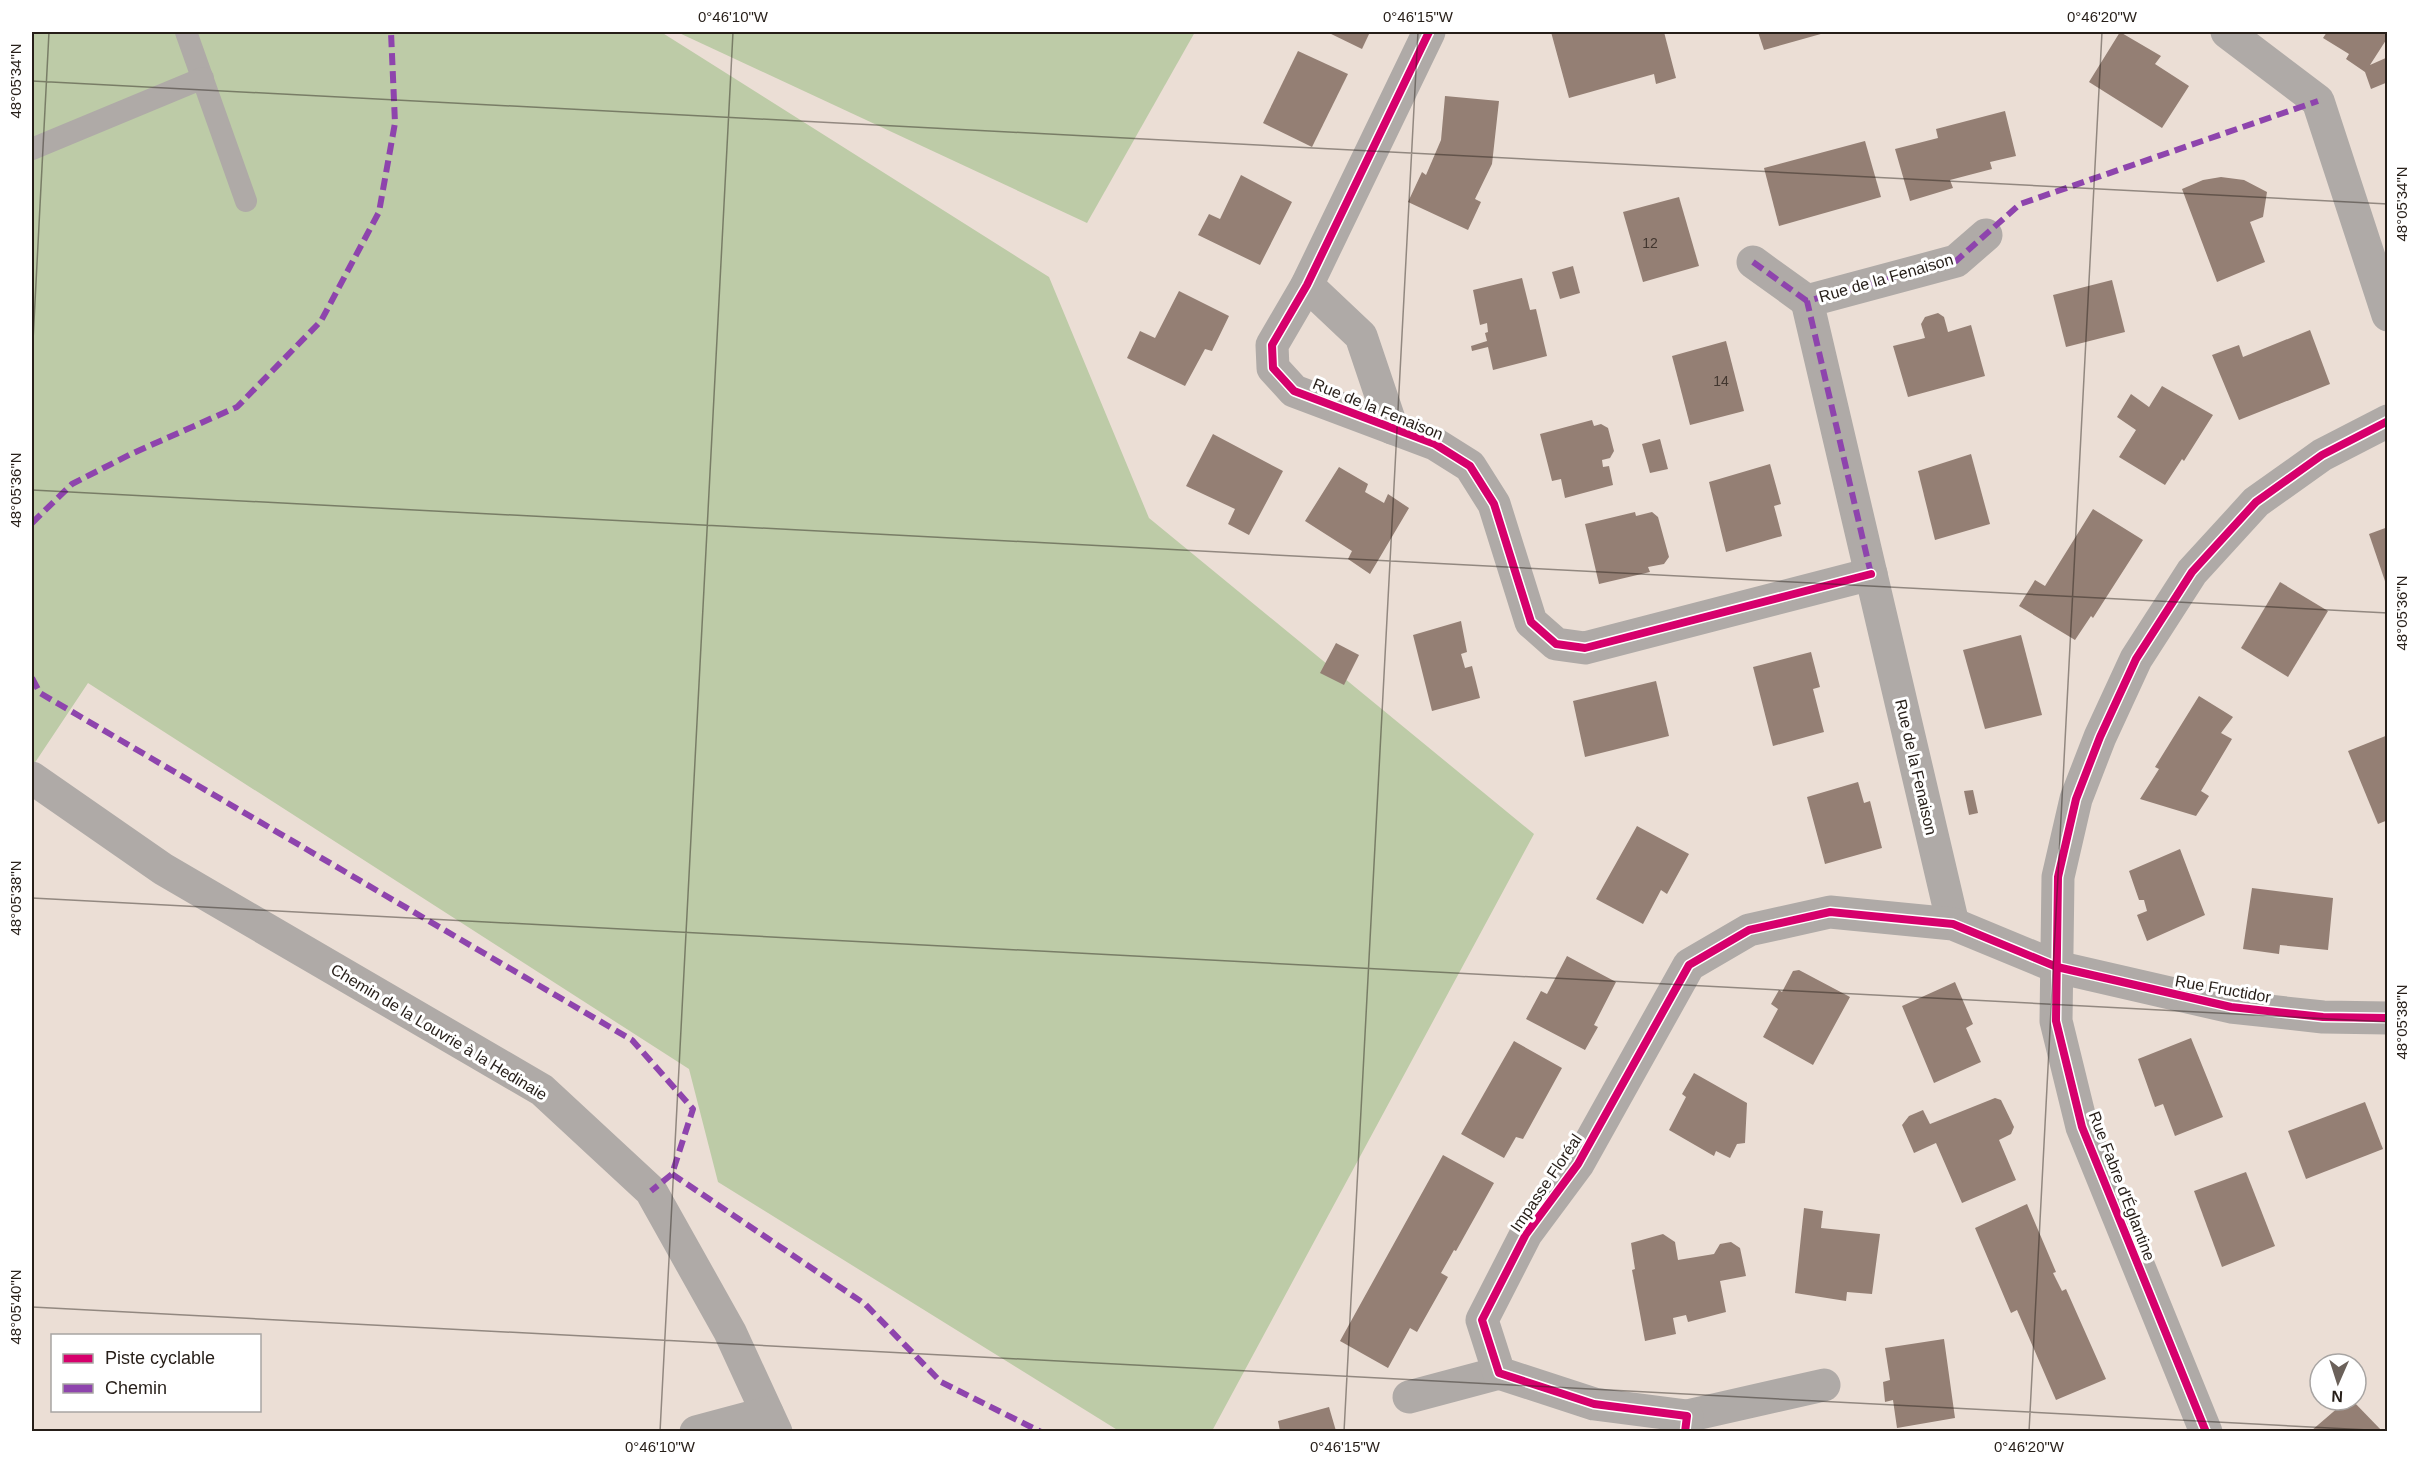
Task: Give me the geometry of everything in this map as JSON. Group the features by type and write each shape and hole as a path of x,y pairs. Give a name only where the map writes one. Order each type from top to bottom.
{"street":[{"name":"Rue de la Fenaison","path":"1430,32 1307,285 1272,345 1273,368 1294,391 1435,444 1470,466 1494,504 1531,622 1556,644 1586,648 1871,574"},
{"path":"2227,32 2318,101 2388,315"},
{"name":"Rue de la Fenaison","path":"1953,924 1807,301 1956,261 1986,235"},
{"path":"1752,262 1807,301"},
{"name":"Rue de la Fenaison","path":"1307,285 1361,336 1392,428"},
{"name":"Rue Fabre d'Églantine","path":"2205,1431 2082,1127 2056,1021 2058,877 2076,799 2100,737 2136,658 2192,572 2256,502 2322,455 2388,422"},
{"name":"Chemin de la Louvrie à la Hedinaie","path":"32,778 163,869 542,1090 651,1191 730,1332 772,1422 696,1431"},
{"name":"Impasse Floréal","path":"1499,1373 1482,1320 1526,1234 1578,1164 1689,965 1749,930 1830,912 1953,924"},
{"name":"Rue Fructidor","path":"1953,924 2057,967 2231,1007 2323,1017 2388,1018"},
{"path":"1409,1397 1499,1373 1594,1404 1686,1424 1824,1385"}],"lane":[{"path":"186,32 246,201"},
{"path":"32,148 203,78"}],"green space":[{"path":"32,32 661,32 1049,277 1149,518 1534,834 1212,1431 1119,1431 718,1182 689,1069 88,683 32,767"},
{"path":"677,32 1195,32 1087,223"}],"building":[{"path":"1327,32 1370,32 1362,49"},
{"path":"1551,32 1664,32 1676,78 1656,84 1654,74 1569,98"},
{"path":"1758,32 1828,32 1764,50"},
{"path":"2120,32 2161,56 2155,64 2189,86 2162,128 2089,82"},
{"path":"2327,32 2388,32 2388,37 2370,65 2388,57 2388,82 2371,89 2365,72 2346,59 2349,54 2323,38"},
{"path":"1298,51 1348,74 1312,147 1263,123"},
{"path":"1445,96 1499,101 1492,164 1475,199 1481,202 1468,230 1408,202 1422,172 1426,175 1441,140"},
{"path":"2005,111 2016,156 1990,162 1992,169 1950,180 1953,188 1910,201 1895,149 1938,138 1936,129"},
{"path":"1865,141 1881,197 1779,226 1764,168"},
{"path":"1241,175 1292,202 1260,265 1198,235 1209,214 1220,219"},
{"path":"2221,177 2244,180 2267,192 2263,217 2250,222 2265,262 2217,282 2182,189 2203,180"},
{"path":"1679,197 1699,266 1643,282 1623,212"},
{"path":"1573,266 1580,293 1560,299 1552,272"},
{"path":"1522,278 1530,310 1536,309 1547,356 1493,370 1488,347 1472,351 1471,346 1487,341 1485,333 1488,332 1487,323 1480,325 1473,290"},
{"path":"2112,280 2125,332 2066,347 2053,295"},
{"path":"1179,291 1229,316 1212,351 1205,349 1185,386 1127,358 1140,331 1155,338"},
{"path":"1938,313 1944,317 1948,332 1971,325 1985,376 1908,397 1893,346 1925,338 1921,324 1925,317"},
{"path":"2310,330 2330,384 2239,420 2212,355 2239,345 2243,357"},
{"path":"1726,341 1744,411 1690,425 1672,356"},
{"path":"2162,386 2213,415 2184,461 2182,459 2165,485 2119,457 2136,430 2117,417 2131,394 2149,407"},
{"path":"1592,420 1594,426 1601,424 1608,428 1614,451 1610,458 1602,460 1603,467 1609,466 1613,485 1565,498 1561,479 1552,481 1540,434"},
{"path":"1213,434 1283,471 1249,535 1228,524 1235,509 1186,486"},
{"path":"1660,439 1668,469 1650,473 1642,444"},
{"path":"1971,454 1990,524 1935,540 1918,471"},
{"path":"1770,464 1781,504 1774,506 1782,536 1726,552 1709,482"},
{"path":"1339,467 1368,484 1365,492 1384,503 1388,494 1409,508 1370,574 1348,559 1352,551 1305,521"},
{"path":"2093,509 2143,540 2093,618 2091,616 2075,640 2019,606 2035,580 2045,586"},
{"path":"1635,512 1636,516 1652,512 1658,517 1669,557 1664,564 1648,567 1650,572 1599,584 1585,524"},
{"path":"2388,527 2388,587 2387,587 2369,534"},
{"path":"2280,582 2328,611 2288,677 2241,648"},
{"path":"1461,621 1467,652 1461,654 1465,668 1472,666 1480,698 1432,711 1413,635"},
{"path":"2021,635 2042,715 1985,729 1963,650"},
{"path":"1336,643 1359,655 1344,685 1320,673"},
{"path":"1811,652 1820,687 1813,689 1824,732 1773,746 1753,667"},
{"path":"1656,681 1669,736 1585,757 1573,701"},
{"path":"2199,696 2233,717 2221,733 2232,739 2201,791 2209,796 2196,816 2140,799 2159,769 2155,767"},
{"path":"2388,735 2388,820 2378,824 2348,751"},
{"path":"1858,782 1864,803 1870,801 1882,848 1825,864 1807,797"},
{"path":"1973,790 1978,813 1969,815 1964,791"},
{"path":"1637,826 1689,854 1667,894 1661,890 1643,924 1596,899"},
{"path":"2180,849 2205,915 2147,941 2137,915 2147,911 2144,900 2139,900 2129,871"},
{"path":"2252,888 2333,898 2328,950 2280,945 2279,954 2243,949"},
{"path":"1567,956 1616,982 1594,1025 1598,1027 1585,1050 1526,1019 1541,991 1547,994"},
{"path":"1799,970 1850,997 1813,1065 1763,1037 1778,1009 1771,1004 1779,990 1782,992 1793,971"},
{"path":"1955,982 1973,1024 1966,1028 1981,1062 1934,1083 1902,1006"},
{"path":"2191,1038 2223,1117 2175,1136 2163,1104 2155,1107 2138,1059"},
{"path":"1514,1041 1562,1068 1523,1139 1516,1137 1504,1158 1461,1134"},
{"path":"1694,1073 1747,1103 1745,1143 1737,1144 1730,1158 1716,1151 1714,1156 1669,1130 1686,1097 1682,1094"},
{"path":"1995,1098 2001,1100 2014,1127 2011,1134 1999,1140 2016,1180 1962,1203 1936,1143 1914,1153 1902,1125 1909,1116 1923,1110 1930,1124"},
{"path":"2365,1102 2383,1149 2306,1179 2288,1131"},
{"path":"1443,1155 1494,1183 1441,1273 1448,1277 1417,1332 1410,1328 1388,1368 1340,1341"},
{"path":"2246,1172 2275,1246 2222,1267 2194,1191"},
{"path":"2027,1204 2056,1272 2053,1273 2062,1291 2066,1289 2106,1379 2056,1400 2017,1310 2011,1313 1975,1228"},
{"path":"1804,1208 1823,1211 1821,1228 1880,1234 1872,1294 1847,1292 1846,1301 1795,1293"},
{"path":"1663,1234 1675,1242 1678,1260 1714,1254 1720,1244 1731,1242 1740,1248 1746,1276 1720,1281 1726,1312 1688,1322 1686,1315 1673,1318 1676,1334 1645,1341 1632,1270 1635,1269 1631,1243"},
{"path":"1944,1339 1955,1418 1897,1428 1893,1400 1885,1402 1883,1382 1890,1380 1885,1348"},
{"path":"1329,1407 1336,1431 1280,1431 1278,1421"},
{"path":"2333,1412 2364,1412 2382,1431 2311,1431"}],"marked path":[{"path":"32,523 72,484 131,454 237,407 321,321 379,212 395,123 391,32"},
{"path":"1871,574 1807,301 1956,261 2020,204 2318,101"},
{"path":"1753,262 1807,301"},
{"path":"32,678 40,693 632,1040 693,1109 672,1174 651,1191"},
{"path":"672,1174 865,1304 941,1382 1041,1432"}],"cycle path":[{"path":"1429,32 1307,285 1272,345 1273,368 1294,391 1435,444 1470,466 1494,504 1531,622 1556,644 1585,648 1871,574"},
{"path":"2206,1432 2082,1127 2056,1021 2058,877 2076,799 2100,737 2136,659 2192,572 2256,502 2322,455 2388,421"},
{"path":"1685,1432 1687,1416 1594,1404 1499,1373 1482,1320 1526,1234 1578,1164 1689,965 1749,930 1830,912 1953,924 2057,967 2231,1007 2323,1017 2388,1018"}]}
